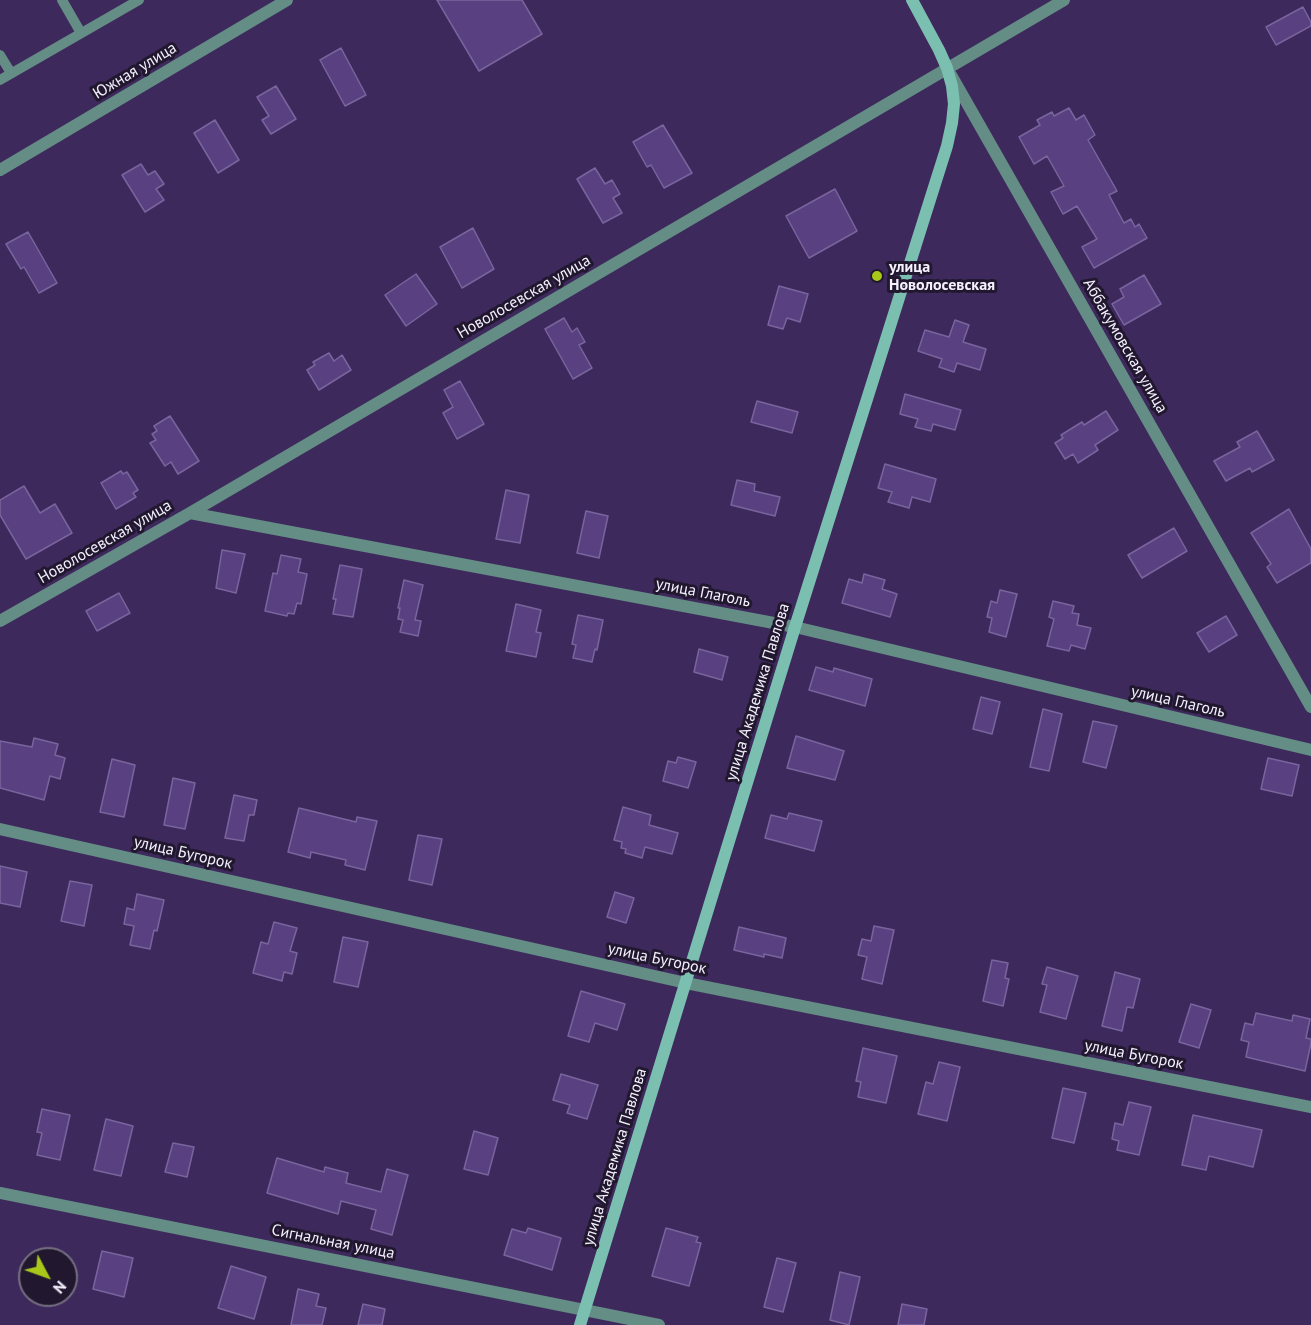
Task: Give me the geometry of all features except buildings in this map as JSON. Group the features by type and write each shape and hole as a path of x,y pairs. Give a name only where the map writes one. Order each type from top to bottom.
{"street":[{"name":"Южная улица","path":"0,170 286,0"},
{"name":"Аббакумовская улица","path":"912,0 947,68 1311,707"},
{"name":"Новолосевская улица","path":"0,621 190,513 1064,0"},
{"name":"улица Академика Павлова","path":"580,1325 795,627 947,146 954,104 947,68"},
{"name":"улица Глаголь","path":"190,513 795,627 1311,750"},
{"name":"улица Бугорок","path":"0,829 686,983 1311,1107"},
{"name":"Сигнальная улица","path":"0,1193 659,1325"}],"lane":[{"path":"62,0 81,33"},
{"path":"0,80 139,0"},
{"path":"0,55 11,73"}],"place":[{"name":"улица Новолосевская","path":"877,276"}]}
